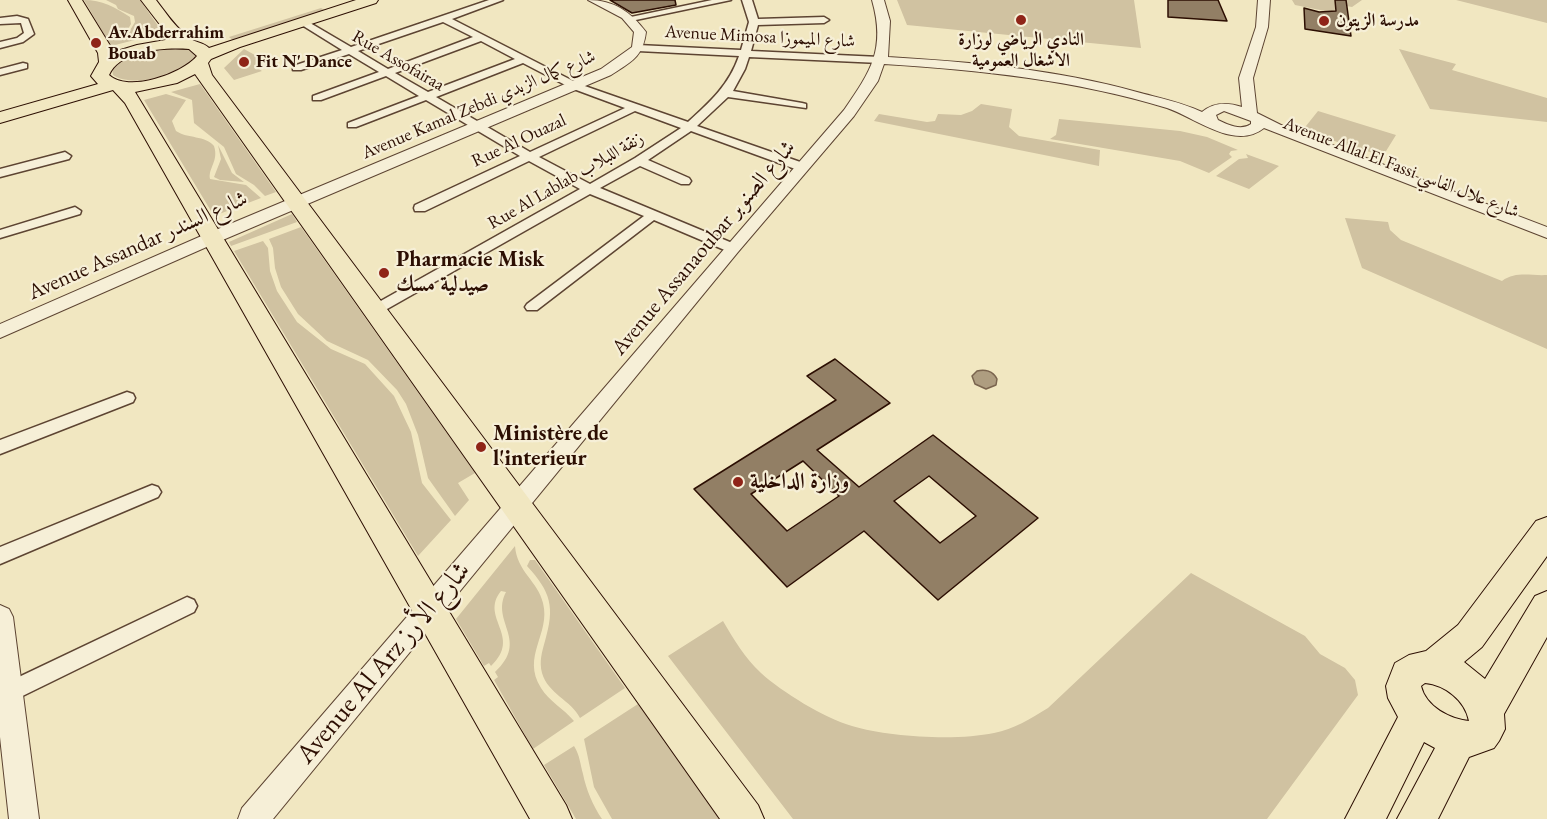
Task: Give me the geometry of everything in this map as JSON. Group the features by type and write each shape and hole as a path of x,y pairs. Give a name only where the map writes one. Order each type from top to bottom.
{"main road":[{"path":"75,0 105,53 114,80 212,238 552,819"},
{"path":"148,0 172,32 195,52 204,76 515,507 744,819"},
{"path":"0,106 61,87 114,80 142,86 166,81 186,74 195,52 224,37 340,0"},
{"path":"114,80 117,57 143,47 195,52 234,44 371,0"},
{"path":"0,118 114,80"},
{"path":"1432,667 1460,679 1473,690 1486,711 1487,726 1481,735 1471,739 1458,739 1436,730 1417,715 1407,701 1403,688 1405,677 1411,670 1432,667 1470,636 1547,530"},
{"path":"1486,711 1547,606"},
{"path":"1365,819 1417,715"},
{"path":"1417,819 1458,739"}],"street":[{"path":"297,68 498,0"},
{"path":"594,0 631,18 640,32 638,48"},
{"path":"631,18 726,0"},
{"path":"747,0 754,22 824,20"},
{"name":"Avenue Assanaoubar شارع الصنوبر","path":"515,507 732,248 849,113 871,81 880,60 884,44 884,24 878,0"},
{"path":"880,60 1007,72 1099,86 1183,109 1215,113 1246,78 1262,27 1264,0"},
{"path":"0,21 10,19 26,21 29,34 20,40 0,45"},
{"path":"445,19 576,86 802,167"},
{"name":"Rue Assofairaa","path":"302,22 528,156 590,189 732,248"},
{"name":"Rue Al Lablab زنقة اللبلاب","path":"375,310 639,161 688,128 726,93 747,52 754,22"},
{"path":"317,98 481,38"},
{"name":"Avenue Mimosa شارع الميموزا","path":"638,48 880,60"},
{"name":"Avenue Kamal Zebdi شارع كمال الزبدي","path":"295,202 576,86 621,63 638,48"},
{"path":"352,125 522,60"},
{"path":"0,72 23,66"},
{"path":"1239,131 1253,130 1259,124 1254,117 1246,78"},
{"path":"726,93 802,106"},
{"name":"Rue Al Ouazal","path":"420,208 633,108"},
{"name":"Avenue Allal El Fassi شارع علال الفاسي","path":"1547,233 1235,109 1215,113 1223,128 1300,150 1547,246"},
{"path":"0,173 65,156"},
{"path":"639,161 685,181"},
{"name":"Avenue Assandar شارع السندر","path":"0,332 295,202"},
{"path":"0,234 75,211"},
{"path":"532,307 652,216"},
{"path":"0,447 127,398"},
{"path":"0,556 152,492"},
{"name":"Avenue Al Arz شارع الأرز","path":"253,819 515,507"},
{"path":"4,694 187,606"},
{"path":"0,617 4,694 24,819"}],"shaded area":[{"path":"84,0 108,5 130,17 131,24 125,34 135,40 111,46"},
{"path":"106,0 140,0 163,33 139,39 130,34 135,22 134,16 118,9 116,5"},
{"name":"النادي الرياضي لوزارة الاشغال العمومية","path":"897,0 1134,0 1141,48 907,25"},
{"path":"1292,0 1362,0 1352,7 1335,4 1335,13 1295,5"},
{"path":"1456,0 1547,0 1547,23"},
{"path":"321,8 327,11 234,41 229,37"},
{"path":"160,48 187,49 196,55 192,63 183,69 159,78 132,80 121,79 113,75 112,69 123,59"},
{"name":"Fit N' Dance","path":"244,49 262,59 254,66 262,71 234,80 224,68"},
{"path":"1399,49 1456,64 1452,70 1547,98 1547,122 1430,109"},
{"path":"200,84 276,192 265,196 254,185 236,174 224,147 194,123 192,100 171,92"},
{"path":"166,94 186,100 172,121 176,131 206,140 214,146 215,156 210,179 246,185 261,198 214,216 144,100"},
{"path":"981,104 1012,109 1009,127 1019,136 1100,150 1099,166 874,121 879,114 927,122 935,121 938,114 961,115"},
{"path":"1318,111 1396,135 1383,156 1302,131"},
{"path":"1059,119 1180,131 1207,137 1238,150 1231,151 1229,154 1232,157 1209,173 1180,161 1050,139 1056,135"},
{"path":"218,145 232,173 244,182 220,180 214,177 221,159"},
{"path":"1246,154 1279,166 1249,189 1216,176 1239,159 1248,158"},
{"path":"292,214 297,222 231,246 229,242"},
{"path":"1345,218 1388,222 1390,230 1401,240 1502,281 1518,275 1547,275 1547,349 1362,268"},
{"path":"301,227 475,473 458,483 469,500 455,516 428,478 418,435 406,404 397,390 368,360 327,341 298,314 281,287 269,239"},
{"path":"263,241 268,248 270,271 277,291 297,322 331,349 365,364 394,396 411,432 422,483 451,520 418,556 234,251"},
{"path":"977,371 991,372 997,379 996,385 986,389 975,384 972,376"},
{"path":"515,546 523,570 537,588 543,603 543,625 535,655 536,676 544,693 574,721 533,749 494,680 498,677 495,672 505,661 509,650 510,641 502,613 502,603 506,592 501,591 496,601 495,610 503,645 500,655 491,666 489,663 484,666 456,619"},
{"path":"530,560 535,560 625,688 580,718 571,706 554,692 542,673 541,657 550,619 550,609 546,592 527,566"},
{"path":"1191,573 1305,636 1320,654 1345,668 1355,680 1358,695 1267,819 793,819 668,656 723,621 745,655 761,673 804,704 841,722 867,730 923,737 961,737 994,733 1028,720 1048,708"},
{"path":"638,704 721,819 612,819 594,787 584,739"},
{"path":"574,746 579,756 588,791 602,819 576,819 544,765"}],"building":[{"path":"610,0 675,0 676,5 632,13"},
{"path":"1168,0 1218,0 1227,21 1168,17"},
{"name":"مدرسة الزيتون","path":"1335,0 1346,0 1351,36 1305,29 1304,8 1319,12 1336,11"},
{"name":"وزارة الداخلية","path":"835,359 890,403 817,450 859,487 933,435 1038,518 938,600 864,531 787,587 694,489 836,400 807,376","holes":["803,461 839,496 787,531 751,494","929,476 976,516 940,543 894,501"]}],"place":[{"name":"النادي الرياضي لوزارة الاشغال العمومية","path":"1021,20"},
{"name":"مدرسة الزيتون","path":"1324,21"},
{"name":"Av.Abderrahim Bouab","path":"96,43"},
{"name":"Fit N' Dance","path":"244,62"},
{"name":"Pharmacie Misk صيدلية مسك","path":"384,273"},
{"name":"Ministère de l'interieur","path":"481,447"},
{"name":"وزارة الداخلية","path":"738,482"}]}
